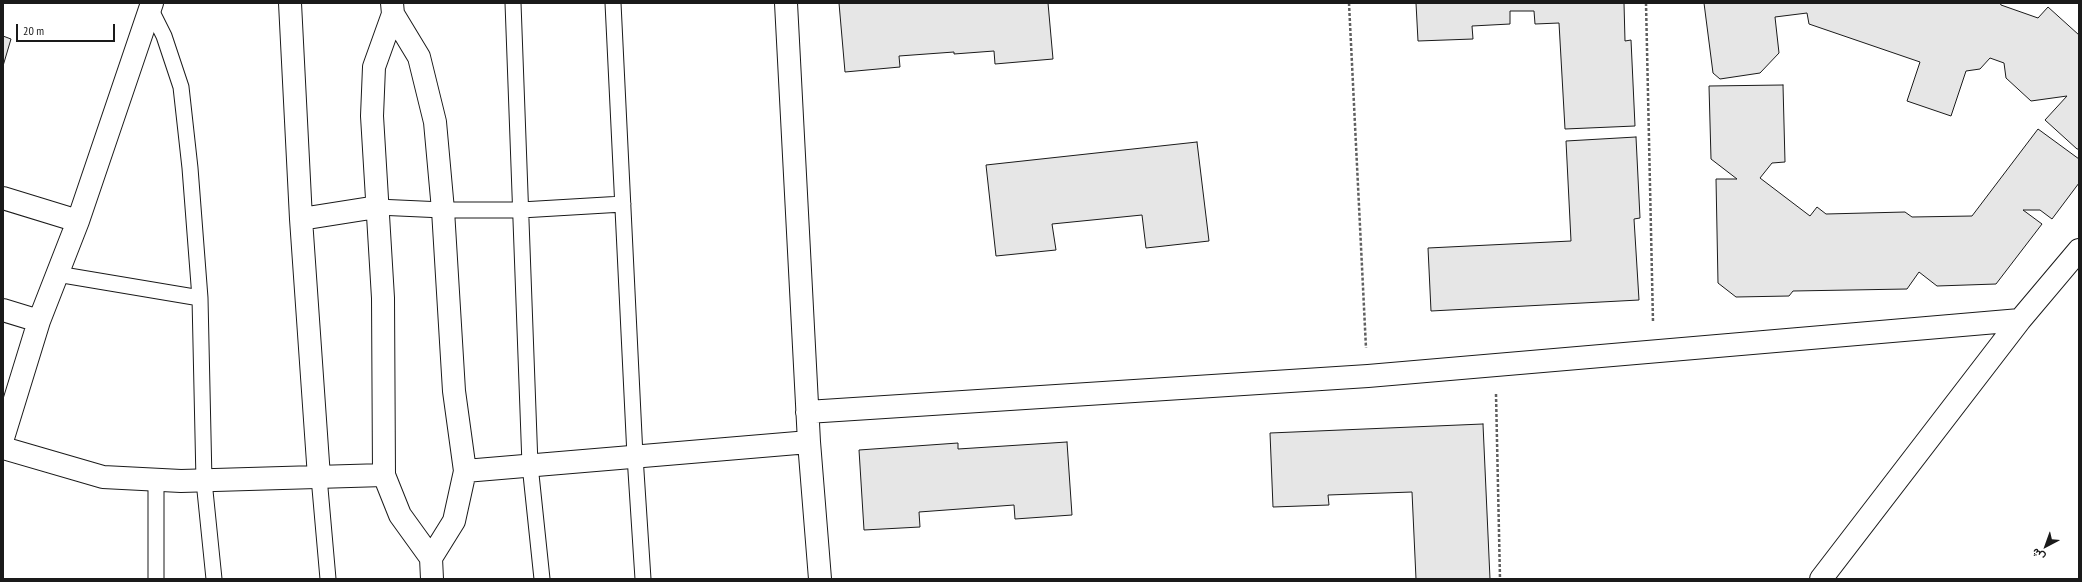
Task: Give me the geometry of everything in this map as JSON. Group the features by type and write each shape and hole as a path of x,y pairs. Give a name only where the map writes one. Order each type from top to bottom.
{"street":[{"path":"290,3 301,218 319,477"},
{"path":"786,3 807,412 820,579"},
{"path":"3,438 39,322 78,221 151,5"},
{"path":"392,9 374,67 372,116 383,298 384,475 400,515 431,558 432,579"},
{"path":"392,9 419,57 435,122 443,210 454,391 465,471 454,521 431,558"},
{"path":"3,198 78,221"},
{"path":"301,218 377,207"},
{"path":"1821,579 2020,320 2079,250"},
{"path":"3,310 39,322"},
{"path":"807,412 1368,376 2020,320"},
{"path":"465,471 809,442"},
{"path":"3,448 103,477 204,481 384,475"}],"lane":[{"path":"513,3 530,465 542,579"},
{"path":"613,3 635,456 643,579"},
{"path":"151,5 164,36 181,88 190,168 200,298 204,481 214,579"},
{"path":"377,207 443,210 521,210 623,204"},
{"path":"57,274 200,298"},
{"path":"319,477 328,579"},
{"path":"156,480 156,579"}],"path":[{"path":"1349,3 1368,376"},
{"path":"1646,3 1654,352"},
{"path":"1496,365 1500,579"}],"building":[{"path":"839,3 1048,3 1053,59 995,64 994,51 954,54 954,52 899,56 900,67 845,72"},
{"path":"1416,3 1624,3 1625,41 1631,40 1635,126 1565,129 1559,23 1535,24 1534,11 1510,11 1510,24 1472,26 1473,39 1418,41"},
{"path":"1704,3 2000,3 2001,5 2038,18 2048,7 2079,35 2079,149 2077,149 2045,120 2067,96 2031,101 2006,78 2004,63 1990,58 1980,69 1966,71 1951,116 1907,101 1920,62 1809,24 1807,13 1775,17 1779,53 1760,73 1720,79 1713,73"},
{"path":"3,36 11,39 3,66"},
{"path":"1783,85 1785,162 1772,163 1760,178 1810,216 1817,207 1826,214 1905,212 1912,217 1972,216 2038,129 2079,159 2079,183 2052,219 2040,210 2023,210 2042,224 1996,284 1937,286 1919,272 1907,289 1793,291 1789,296 1736,297 1718,283 1716,179 1737,179 1711,159 1709,86"},
{"path":"1636,137 1640,218 1634,219 1639,300 1431,311 1428,248 1571,241 1566,141"},
{"path":"1197,142 1209,241 1146,248 1142,215 1052,224 1056,250 996,256 986,165"},
{"path":"1483,424 1490,579 1416,579 1412,492 1328,495 1329,505 1273,507 1270,433"},
{"path":"1067,442 1072,515 1015,519 1014,505 919,512 920,527 864,530 859,450 958,443 958,449"}]}
